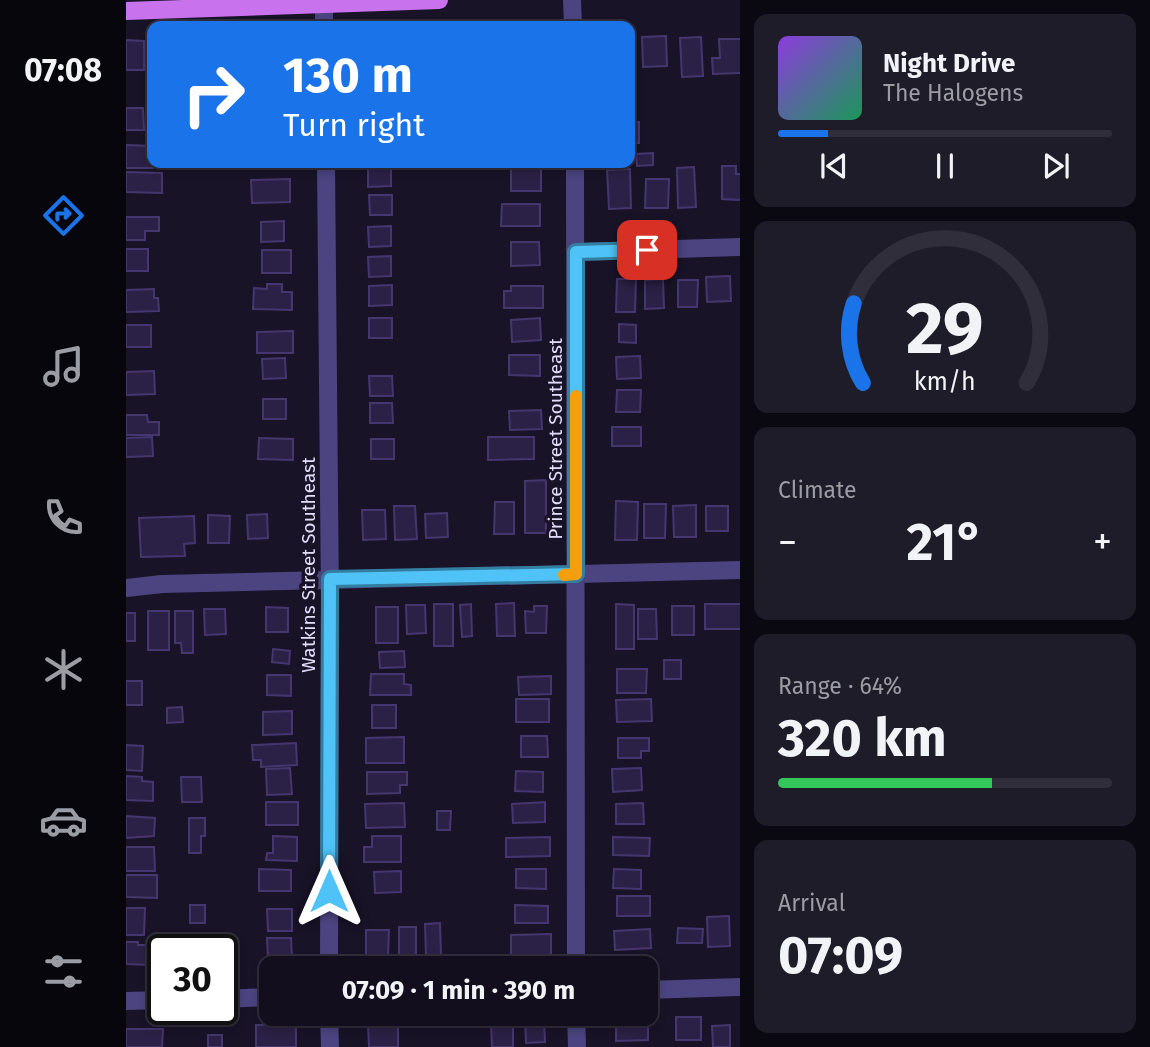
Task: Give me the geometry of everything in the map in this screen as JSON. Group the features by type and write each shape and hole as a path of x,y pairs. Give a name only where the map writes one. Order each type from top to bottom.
{"main road":[{"path":"126,11 202,4 439,0"}],"street":[{"path":"572,0 573,21"},
{"path":"324,3 324,21"},
{"name":"Watkins Street Southeast","path":"326,168 330,579 329,956"},
{"name":"Prince Street Southeast","path":"575,168 576,956"},
{"path":"576,252 740,247"},
{"path":"126,588 162,584 330,579 740,570"},
{"path":"658,990 740,987"},
{"path":"238,999 259,998"},
{"path":"126,1001 147,1000"},
{"path":"329,1026 330,1047"},
{"path":"576,1026 577,1047"}],"building":[{"path":"666,36 667,66 643,67 642,37"},
{"path":"701,37 703,76 682,77 680,38"},
{"path":"719,39 740,39 740,73 713,74 712,58 720,58"},
{"path":"126,40 144,41 144,70 126,70"},
{"path":"126,108 143,108 144,130 126,130"},
{"path":"635,122 639,122 639,143 635,143"},
{"path":"126,145 147,146 147,168 126,168"},
{"path":"653,153 653,165 637,166 636,154"},
{"path":"722,166 736,166 736,174 740,174 740,200 722,199"},
{"path":"694,167 696,207 678,208 677,168"},
{"path":"368,168 391,168 391,186 368,187"},
{"path":"511,169 541,169 541,191 511,191"},
{"path":"630,169 631,208 609,209 607,170"},
{"path":"126,172 162,173 162,193 126,192"},
{"path":"290,179 290,202 252,203 251,180"},
{"path":"646,179 669,179 668,208 645,208"},
{"path":"369,195 392,195 392,215 370,215"},
{"path":"502,204 540,204 540,226 501,226"},
{"path":"126,217 159,217 159,231 145,231 145,240 126,240"},
{"path":"284,221 284,241 261,242 261,222"},
{"path":"391,226 391,246 369,247 368,227"},
{"path":"511,242 539,242 540,265 511,266"},
{"path":"126,249 148,249 148,271 126,271"},
{"path":"262,250 291,250 291,273 262,273"},
{"path":"391,256 391,276 369,277 368,257"},
{"path":"730,276 731,301 707,302 706,277"},
{"path":"617,279 636,279 635,312 616,312"},
{"path":"663,279 664,308 645,309 645,280"},
{"path":"678,280 698,280 697,307 678,307"},
{"path":"267,284 282,284 282,292 292,292 292,310 253,309 254,288 267,289"},
{"path":"392,285 392,305 369,306 369,286"},
{"path":"511,286 543,286 543,308 504,308 504,291 511,291"},
{"path":"154,289 159,311 126,312 126,290"},
{"path":"369,318 392,318 392,338 369,338"},
{"path":"540,318 541,340 512,342 511,320"},
{"path":"619,324 636,325 636,343 619,342"},
{"path":"126,325 151,325 151,347 126,347"},
{"path":"293,331 293,353 257,353 257,332"},
{"path":"509,355 540,355 540,376 509,375"},
{"path":"640,356 641,378 617,379 616,357"},
{"path":"285,358 286,378 263,379 262,359"},
{"path":"154,371 155,394 126,395 126,372"},
{"path":"369,376 392,376 393,396 370,396"},
{"path":"617,390 641,390 640,412 616,412"},
{"path":"263,399 286,399 286,419 263,419"},
{"path":"370,403 392,403 393,423 370,423"},
{"path":"541,410 542,429 510,430 509,411"},
{"path":"126,415 147,415 148,422 159,422 159,435 126,435"},
{"path":"612,427 641,427 641,446 612,446"},
{"path":"152,437 153,456 126,457 126,438"},
{"path":"488,437 534,437 534,459 488,460"},
{"path":"259,438 293,439 293,460 258,459"},
{"path":"371,439 394,439 394,459 371,459"},
{"path":"546,480 546,533 525,533 525,481"},
{"path":"616,501 638,502 637,540 615,540"},
{"path":"495,502 514,502 514,534 494,534"},
{"path":"644,504 666,504 665,538 644,538"},
{"path":"696,505 696,537 674,537 673,506"},
{"path":"394,506 415,506 417,539 395,540"},
{"path":"706,506 728,506 728,531 706,531"},
{"path":"362,510 385,510 386,539 363,540"},
{"path":"447,513 448,537 426,538 425,514"},
{"path":"267,514 268,538 248,539 247,515"},
{"path":"208,515 230,516 229,543 208,543"},
{"path":"194,516 195,543 184,544 185,556 141,557 139,518"},
{"path":"514,603 515,636 497,636 496,604"},
{"path":"434,604 453,604 453,646 434,646"},
{"path":"471,604 472,636 462,637 460,605"},
{"path":"616,604 634,605 634,649 616,649"},
{"path":"705,604 740,604 740,629 705,629"},
{"path":"406,605 425,605 426,633 407,634"},
{"path":"534,606 547,606 546,633 526,633 525,611 534,612"},
{"path":"672,606 694,606 694,635 672,635"},
{"path":"266,607 288,608 288,632 266,632"},
{"path":"376,607 398,607 398,643 376,643"},
{"path":"204,609 225,609 226,634 205,635"},
{"path":"638,609 656,609 657,639 638,639"},
{"path":"148,611 169,611 169,650 148,650"},
{"path":"175,611 193,611 193,653 182,653 181,643 175,643"},
{"path":"126,613 135,613 135,641 126,641"},
{"path":"273,649 290,651 289,664 272,662"},
{"path":"404,651 405,667 380,668 379,652"},
{"path":"664,660 681,660 681,679 664,679"},
{"path":"617,669 647,669 646,693 617,693"},
{"path":"371,674 404,674 404,684 411,685 411,695 370,695"},
{"path":"267,675 291,675 291,696 267,695"},
{"path":"551,676 551,694 519,695 518,677"},
{"path":"126,681 142,681 142,705 126,705"},
{"path":"516,699 549,699 549,722 516,722"},
{"path":"651,699 652,721 617,722 616,700"},
{"path":"372,705 396,705 396,728 372,728"},
{"path":"182,707 183,722 167,723 167,708"},
{"path":"292,711 292,734 263,735 263,712"},
{"path":"521,736 547,736 548,757 521,757"},
{"path":"404,737 404,763 366,763 366,738"},
{"path":"618,738 649,738 649,751 641,751 641,758 618,758"},
{"path":"296,743 297,765 261,767 261,760 253,760 252,745"},
{"path":"126,745 143,746 142,771 126,770"},
{"path":"290,768 292,794 267,795 266,769"},
{"path":"641,768 642,790 613,792 612,769"},
{"path":"516,771 543,772 543,792 515,791"},
{"path":"367,772 407,772 407,785 400,785 400,793 367,794"},
{"path":"126,776 142,777 142,781 153,782 153,801 126,800"},
{"path":"181,777 201,777 202,802 182,802"},
{"path":"266,802 298,802 298,825 266,825"},
{"path":"545,802 545,822 513,823 512,804"},
{"path":"404,803 405,827 366,828 365,804"},
{"path":"643,803 644,824 616,824 616,804"},
{"path":"437,811 451,811 450,830 437,830"},
{"path":"126,816 155,818 154,836 126,838"},
{"path":"189,818 205,818 201,853 189,853"},
{"path":"273,836 297,837 297,861 266,860 267,853 273,853"},
{"path":"372,836 401,836 401,862 364,862 364,847 372,847"},
{"path":"550,837 550,856 506,857 506,838"},
{"path":"613,837 650,838 649,856 613,855"},
{"path":"126,847 154,847 155,871 126,871"},
{"path":"259,869 291,870 291,891 259,891"},
{"path":"516,869 546,869 546,889 516,888"},
{"path":"614,869 641,870 641,889 613,888"},
{"path":"401,871 401,892 375,893 374,872"},
{"path":"126,875 157,875 157,898 126,897"},
{"path":"617,896 650,896 650,916 617,916"},
{"path":"190,905 205,905 205,923 190,923"},
{"path":"515,905 548,906 548,923 515,923"},
{"path":"126,908 145,908 144,935 126,935"},
{"path":"267,909 292,909 292,931 268,931"},
{"path":"729,916 730,946 708,947 707,917"},
{"path":"440,923 441,956 426,956 425,924"},
{"path":"399,927 416,927 416,956 399,956"},
{"path":"678,928 703,929 702,943 677,943"},
{"path":"650,929 651,948 615,950 614,931"},
{"path":"366,930 389,930 388,956 366,956"},
{"path":"551,934 551,956 511,956 511,935"},
{"path":"267,938 291,938 292,956 268,956"},
{"path":"126,942 147,945 147,965 126,964"},
{"path":"676,1017 701,1017 701,1040 676,1040"},
{"path":"256,1025 296,1026 296,1047 256,1047"},
{"path":"730,1025 730,1047 713,1047 712,1026"},
{"path":"368,1026 398,1026 398,1047 369,1047"},
{"path":"491,1026 513,1026 513,1047 492,1047"},
{"path":"525,1026 544,1026 545,1042 526,1043"},
{"path":"616,1026 648,1026 648,1040 616,1041"},
{"path":"126,1029 163,1029 162,1047 126,1047"},
{"path":"208,1035 222,1035 222,1047 208,1047"}],"slow traffic":[{"path":"564,575 576,574 576,396"}],"route":[{"path":"329,891 330,579 576,574 576,252 647,250"}]}
